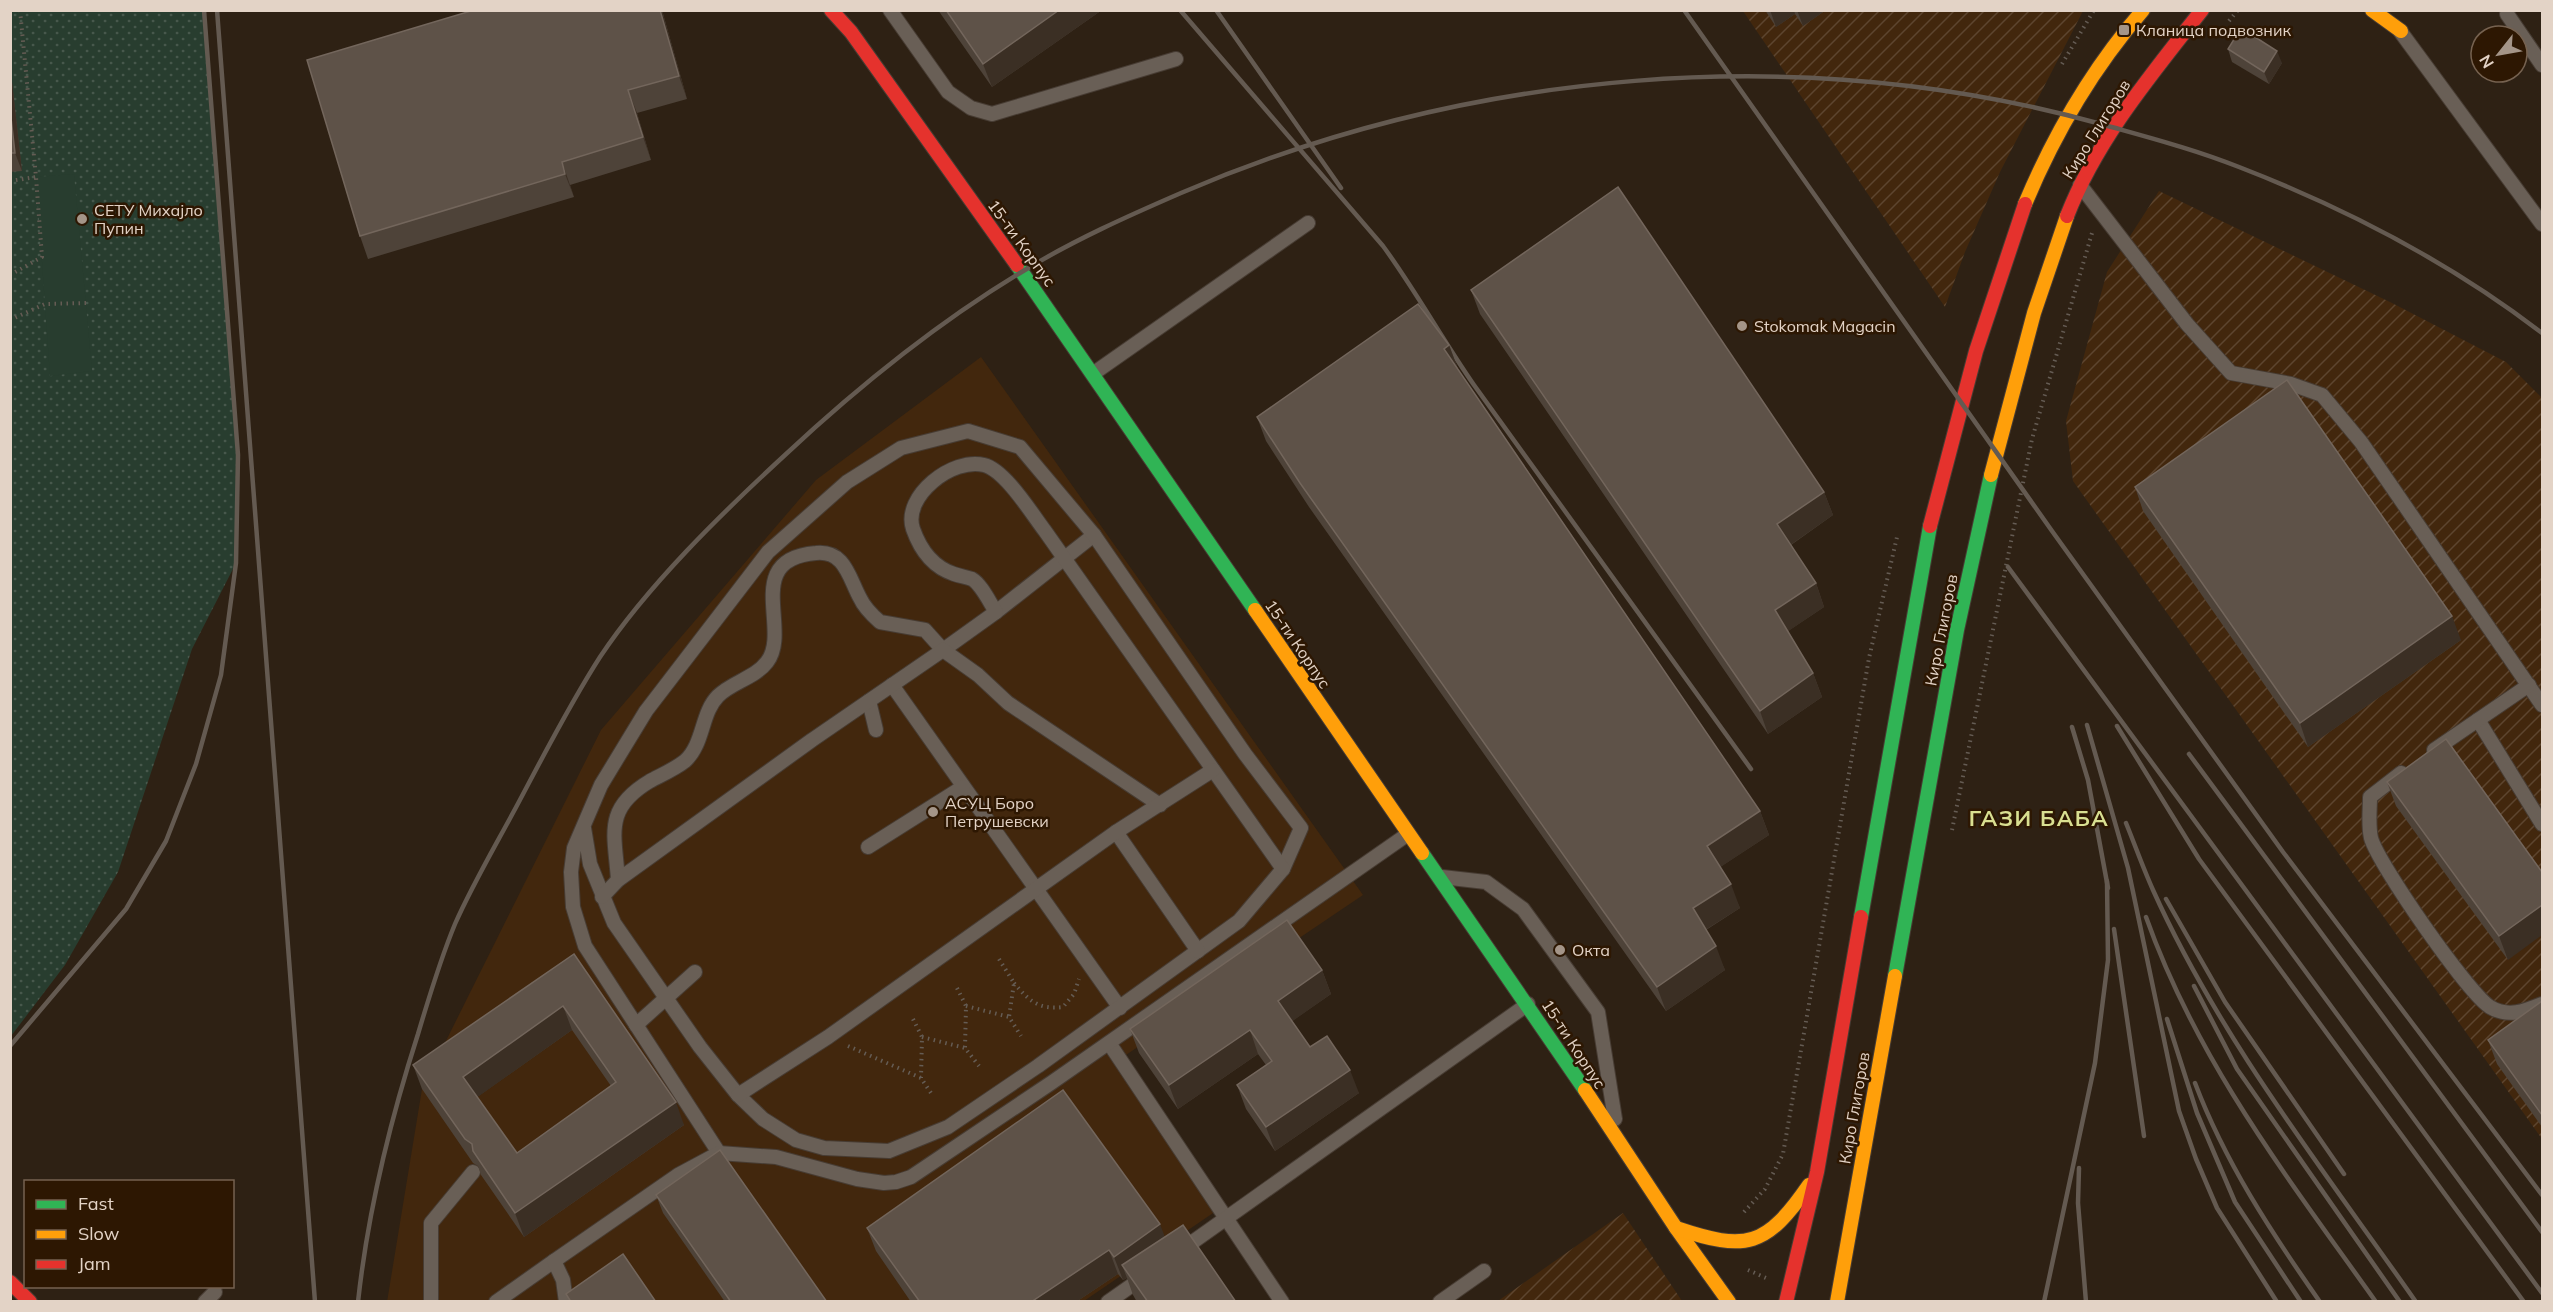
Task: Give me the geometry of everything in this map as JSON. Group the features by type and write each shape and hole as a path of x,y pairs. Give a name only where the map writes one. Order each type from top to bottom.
{"street":[{"name":"15-ти Корпус","path":"831,10 851,32 1094,373 1408,834 1528,1004 1676,1227 1729,1302"},
{"name":"Киро Глигоров","path":"1786,1302 1817,1172 1926,545 1948,450 1990,302 2023,205 2039,166 2088,79 2124,30 2143,10"},
{"name":"Киро Глигоров","path":"1836,1302 1957,630 1981,514 2034,313 2050,257 2079,184 2132,98 2202,10"},
{"path":"2373,10 2401,31"},
{"path":"2390,10 2401,31"},
{"path":"1676,1227 1725,1244 1737,1244 1755,1239 1774,1228 1785,1218 1817,1172"},
{"path":"10,1282 30,1302"}],"lane":[{"path":"890,10 948,92 971,108 992,114 1176,59"},
{"path":"2385,10 2542,224"},
{"path":"2506,14 2542,64"},
{"path":"2079,184 2187,324 2231,373 2291,384 2322,395 2361,442 2542,705"},
{"path":"1094,373 1308,223"},
{"path":"584,828 590,864 602,897 626,943 738,1095 763,1119 796,1140 824,1148 889,1150 948,1127 1239,921 1283,869 1301,828 1245,754 1094,535 1020,447 968,431 901,448 847,482 772,548 646,711 601,785 574,848 571,872 573,907 585,946 719,1153"},
{"path":"996,612 974,580 952,574 929,560 912,527 916,502 930,482 954,467 984,465 1003,478 1064,558 1283,869"},
{"path":"602,897 618,880 996,612 1094,535"},
{"path":"772,548 785,565"},
{"path":"618,880 615,823 618,810 634,790 685,760 694,750 711,706 719,695 767,662 774,648 772,592 775,577 785,565 804,555 831,554 848,570 860,598 880,622 899,628 925,630 943,650 978,675 1008,703 1160,805"},
{"path":"2529,684 2413,764 2370,797 2372,839 2395,882 2469,987 2491,1007 2513,1014 2542,1004"},
{"path":"892,685 1119,1008"},
{"path":"869,701 876,730"},
{"path":"2478,720 2542,824"},
{"path":"738,1095 828,1037 1116,832 1213,770"},
{"path":"868,847 963,787"},
{"path":"1116,832 1198,951"},
{"path":"496,1302 678,1175 719,1153 776,1156 857,1179 896,1182 911,1177 1408,834"},
{"path":"1437,876 1486,882 1523,909 1598,1012 1618,1139"},
{"path":"636,1024 665,996 695,972"},
{"path":"1173,1256 1528,1004"},
{"path":"1109,1042 1282,1302"},
{"path":"431,1302 431,1223 473,1172"},
{"path":"554,1261 563,1280 566,1302"},
{"path":"1108,1302 1154,1269"},
{"path":"1440,1302 1484,1271"}],"path":[{"path":"10,275 42,257 20,10"},
{"path":"2222,30 2238,10"},
{"path":"10,181 36,177"},
{"path":"1948,842 2032,439 2099,210"},
{"path":"10,320 45,304 86,303"},
{"path":"999,959 1029,1001 1048,1009 1063,1007 1074,994 1079,977 1078,950"},
{"path":"1014,983 1009,1017 1021,1036"},
{"path":"957,988 966,1006 965,1048"},
{"path":"966,1006 1009,1017"},
{"path":"913,1019 922,1037 921,1078"},
{"path":"828,1037 921,1078 933,1096"},
{"path":"922,1037 965,1048 980,1066"}],"shaded area":[{"path":"1743,11 2083,11 2000,172 1965,252 1945,307"},
{"path":"2159,191 2392,303 2506,362 2542,398 2542,1139 2073,481 2066,421 2107,272"},
{"name":"АСУЦ Боро Петрушевски","path":"981,357 1363,895 1117,1061 1219,1209 1084,1301 387,1302 422,1089 601,730 816,480"},
{"path":"1623,1213 1682,1301 1498,1301"}],"green space":[{"path":"11,11 204,11 238,455 236,563 192,649 118,872 65,965 11,1036"},
{"path":"74,174 92,371 50,376 36,177"}],"building":[{"path":"474,10 660,10 679,76 628,90 643,137 562,162 565,174 360,236 307,60"},
{"path":"946,10 1059,10 983,64"},
{"path":"2241,28 2277,51 2264,72 2228,49"},
{"path":"10,109 15,153 10,153"},
{"path":"1618,187 1824,492 1777,524 1816,583 1775,610 1813,673 1760,711 1471,290"},
{"path":"1418,304 1449,345 1444,349 1760,811 1707,846 1731,884 1693,908 1716,946 1657,987 1300,483 1257,417"},
{"path":"2287,380 2452,616 2300,723 2135,487"},
{"path":"2446,739 2542,872 2542,905 2499,936 2387,782"},
{"path":"1287,920 1322,970 1278,1001 1310,1047 1327,1036 1350,1070 1266,1127 1237,1085 1272,1061 1250,1030 1169,1085 1130,1029"},
{"path":"574,954 676,1102 515,1213 473,1151 472,1144 465,1139 413,1065","holes":["563,1006 616,1082 517,1153 463,1077"]},
{"path":"2542,1001 2542,1115 2488,1040"},
{"path":"1063,1090 1160,1224 1114,1257 1109,1250 1031,1302 920,1302 867,1228"},
{"path":"720,1150 827,1302 731,1302 656,1195"},
{"path":"1183,1225 1236,1302 1148,1302 1122,1265"},
{"path":"623,1254 656,1302 571,1302 566,1294"}],"railway":[{"path":"10,1046 126,909 166,841 196,764 221,675 236,563 238,455 204,10"},
{"path":"217,10 315,1302"},
{"path":"1180,10 1383,246 1474,385 1751,769"},
{"path":"1216,10 1341,188"},
{"path":"1684,10 2052,531 2283,852 2542,1195"},
{"path":"358,1302 374,1200 389,1133 426,1006 455,924 470,892 589,674 619,630 640,603 711,526 813,429 900,356 961,311 1025,270 1102,229 1181,193 1290,151 1403,119 1518,95 1635,81 1753,76 1870,82 1986,98 2101,124 2222,161 2279,183 2358,219 2435,261 2542,333"},
{"path":"2008,567 2542,1293"},
{"path":"2087,725 2128,868 2179,1111 2217,1208 2277,1302"},
{"path":"2117,726 2199,859 2524,1302"},
{"path":"2072,727 2088,780 2108,888"},
{"path":"2189,754 2542,1232"},
{"path":"2126,823 2153,890 2209,999 2275,1102 2416,1302"},
{"path":"2044,1302 2095,1063 2108,960 2107,881"},
{"path":"2166,899 2225,1002 2344,1174"},
{"path":"2146,917 2167,970 2218,1070 2278,1164 2376,1302"},
{"path":"2114,929 2144,1136"},
{"path":"2194,986 2237,1069 2400,1302"},
{"path":"2167,1019 2197,1113 2235,1202 2301,1302"},
{"path":"2195,1083 2220,1141 2250,1196 2320,1302"},
{"path":"2079,1168 2078,1203 2086,1302"}],"traffic: fast":[{"path":"1017,265 1255,610"},
{"path":"1895,976 1957,630 1991,475"},
{"path":"1861,917 1930,526"},
{"path":"1422,853 1585,1090"}],"traffic: slow":[{"path":"2025,204 2076,102 2107,55 2143,10"},
{"path":"2372,10 2401,31"},
{"path":"1991,475 2034,313 2067,216"},
{"path":"1255,610 1422,853"},
{"path":"1837,1302 1895,976"},
{"path":"1585,1090 1676,1228 1729,1302"},
{"path":"1676,1228 1721,1240 1753,1239 1767,1232 1780,1221 1809,1185"}],"traffic: jam":[{"path":"831,10 851,32 1017,265"},
{"path":"2067,216 2079,188 2109,134 2145,83 2202,10"},
{"path":"1930,526 1976,351 2025,204"},
{"path":"1786,1302 1817,1172 1861,917"},
{"path":"10,1282 30,1302"}],"place":[{"name":"Кланица подвозник","path":"2124,30"},
{"name":"СЕТУ Михајло Пупин","path":"82,219"},
{"name":"Stokomak Magacin","path":"1742,326"},
{"name":"АСУЦ Боро Петрушевски","path":"933,812"},
{"name":"Окта","path":"1560,950"}],"district":[{"name":"ГАЗИ БАБА","path":"2039,818"}]}
